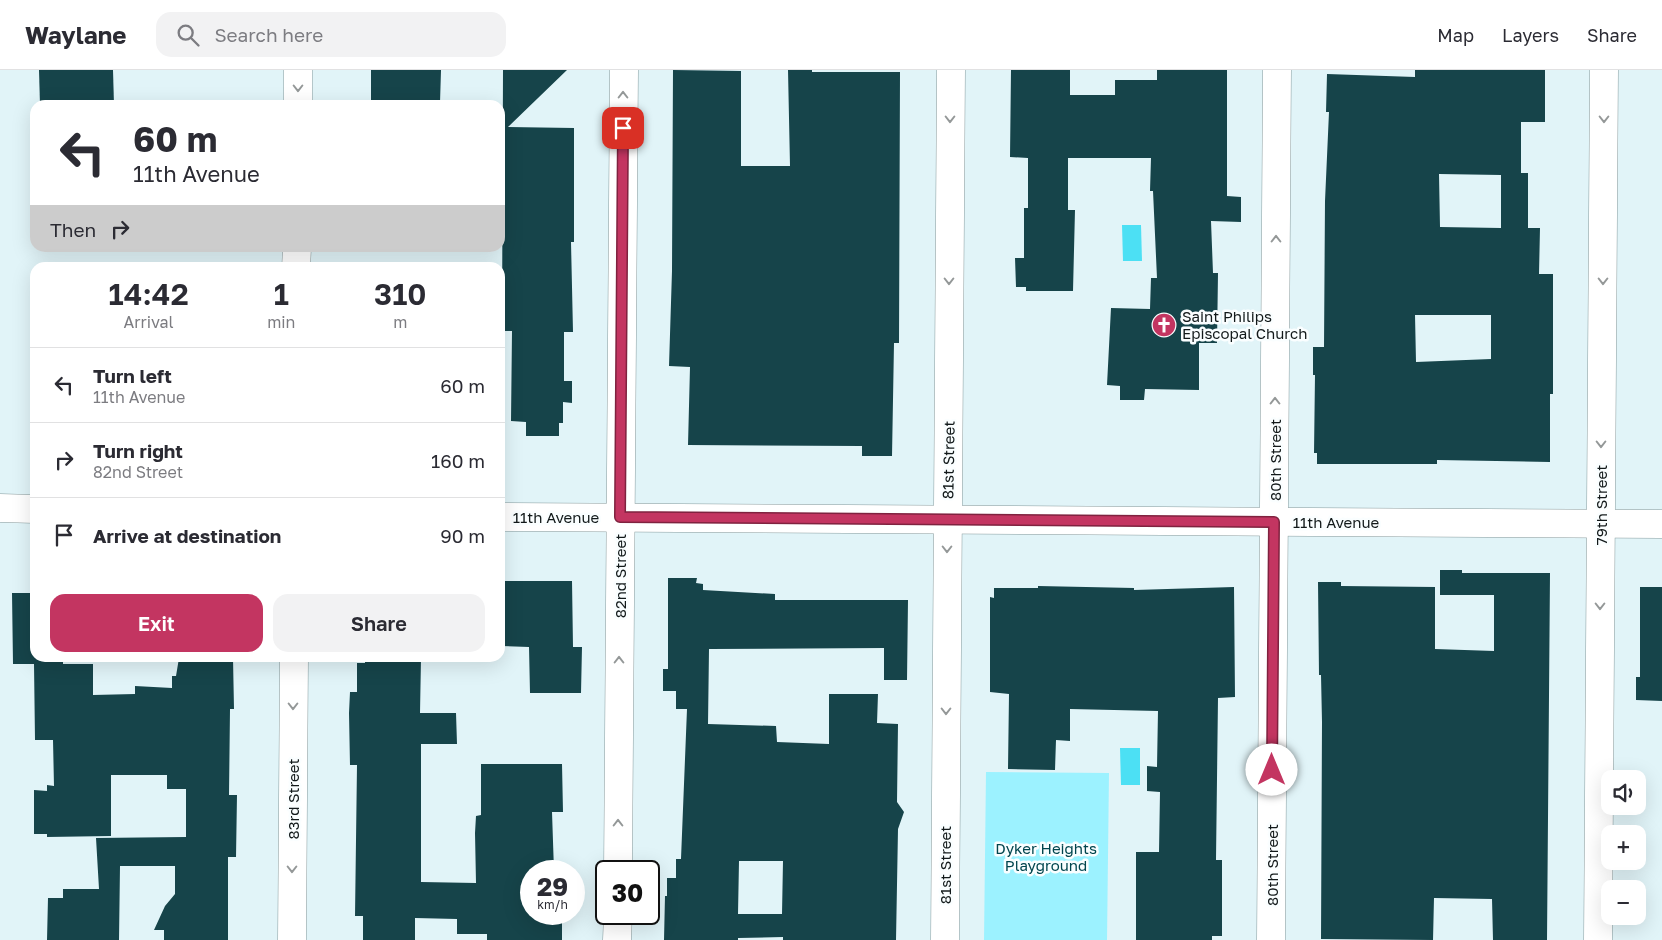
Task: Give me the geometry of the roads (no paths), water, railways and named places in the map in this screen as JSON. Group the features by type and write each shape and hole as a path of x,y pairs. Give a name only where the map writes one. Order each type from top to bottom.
{"street":[{"path":"298,70 298,100"},
{"name":"82nd Street","path":"618,860 624,70"},
{"name":"81st Street","path":"944,940 951,70"},
{"name":"80th Street","path":"1271,940 1278,70"},
{"name":"79th Street","path":"1598,940 1604,70"},
{"path":"0,508 30,509"},
{"name":"11th Avenue","path":"505,517 1662,524"},
{"name":"83rd Street","path":"292,940 294,662"},
{"path":"617,940 618,925"}],"place":[{"name":"Saint Philips Episcopal Church","path":"1164,325"}],"park label":[{"name":"Dyker Heights Playground","path":"1046,856"}]}
